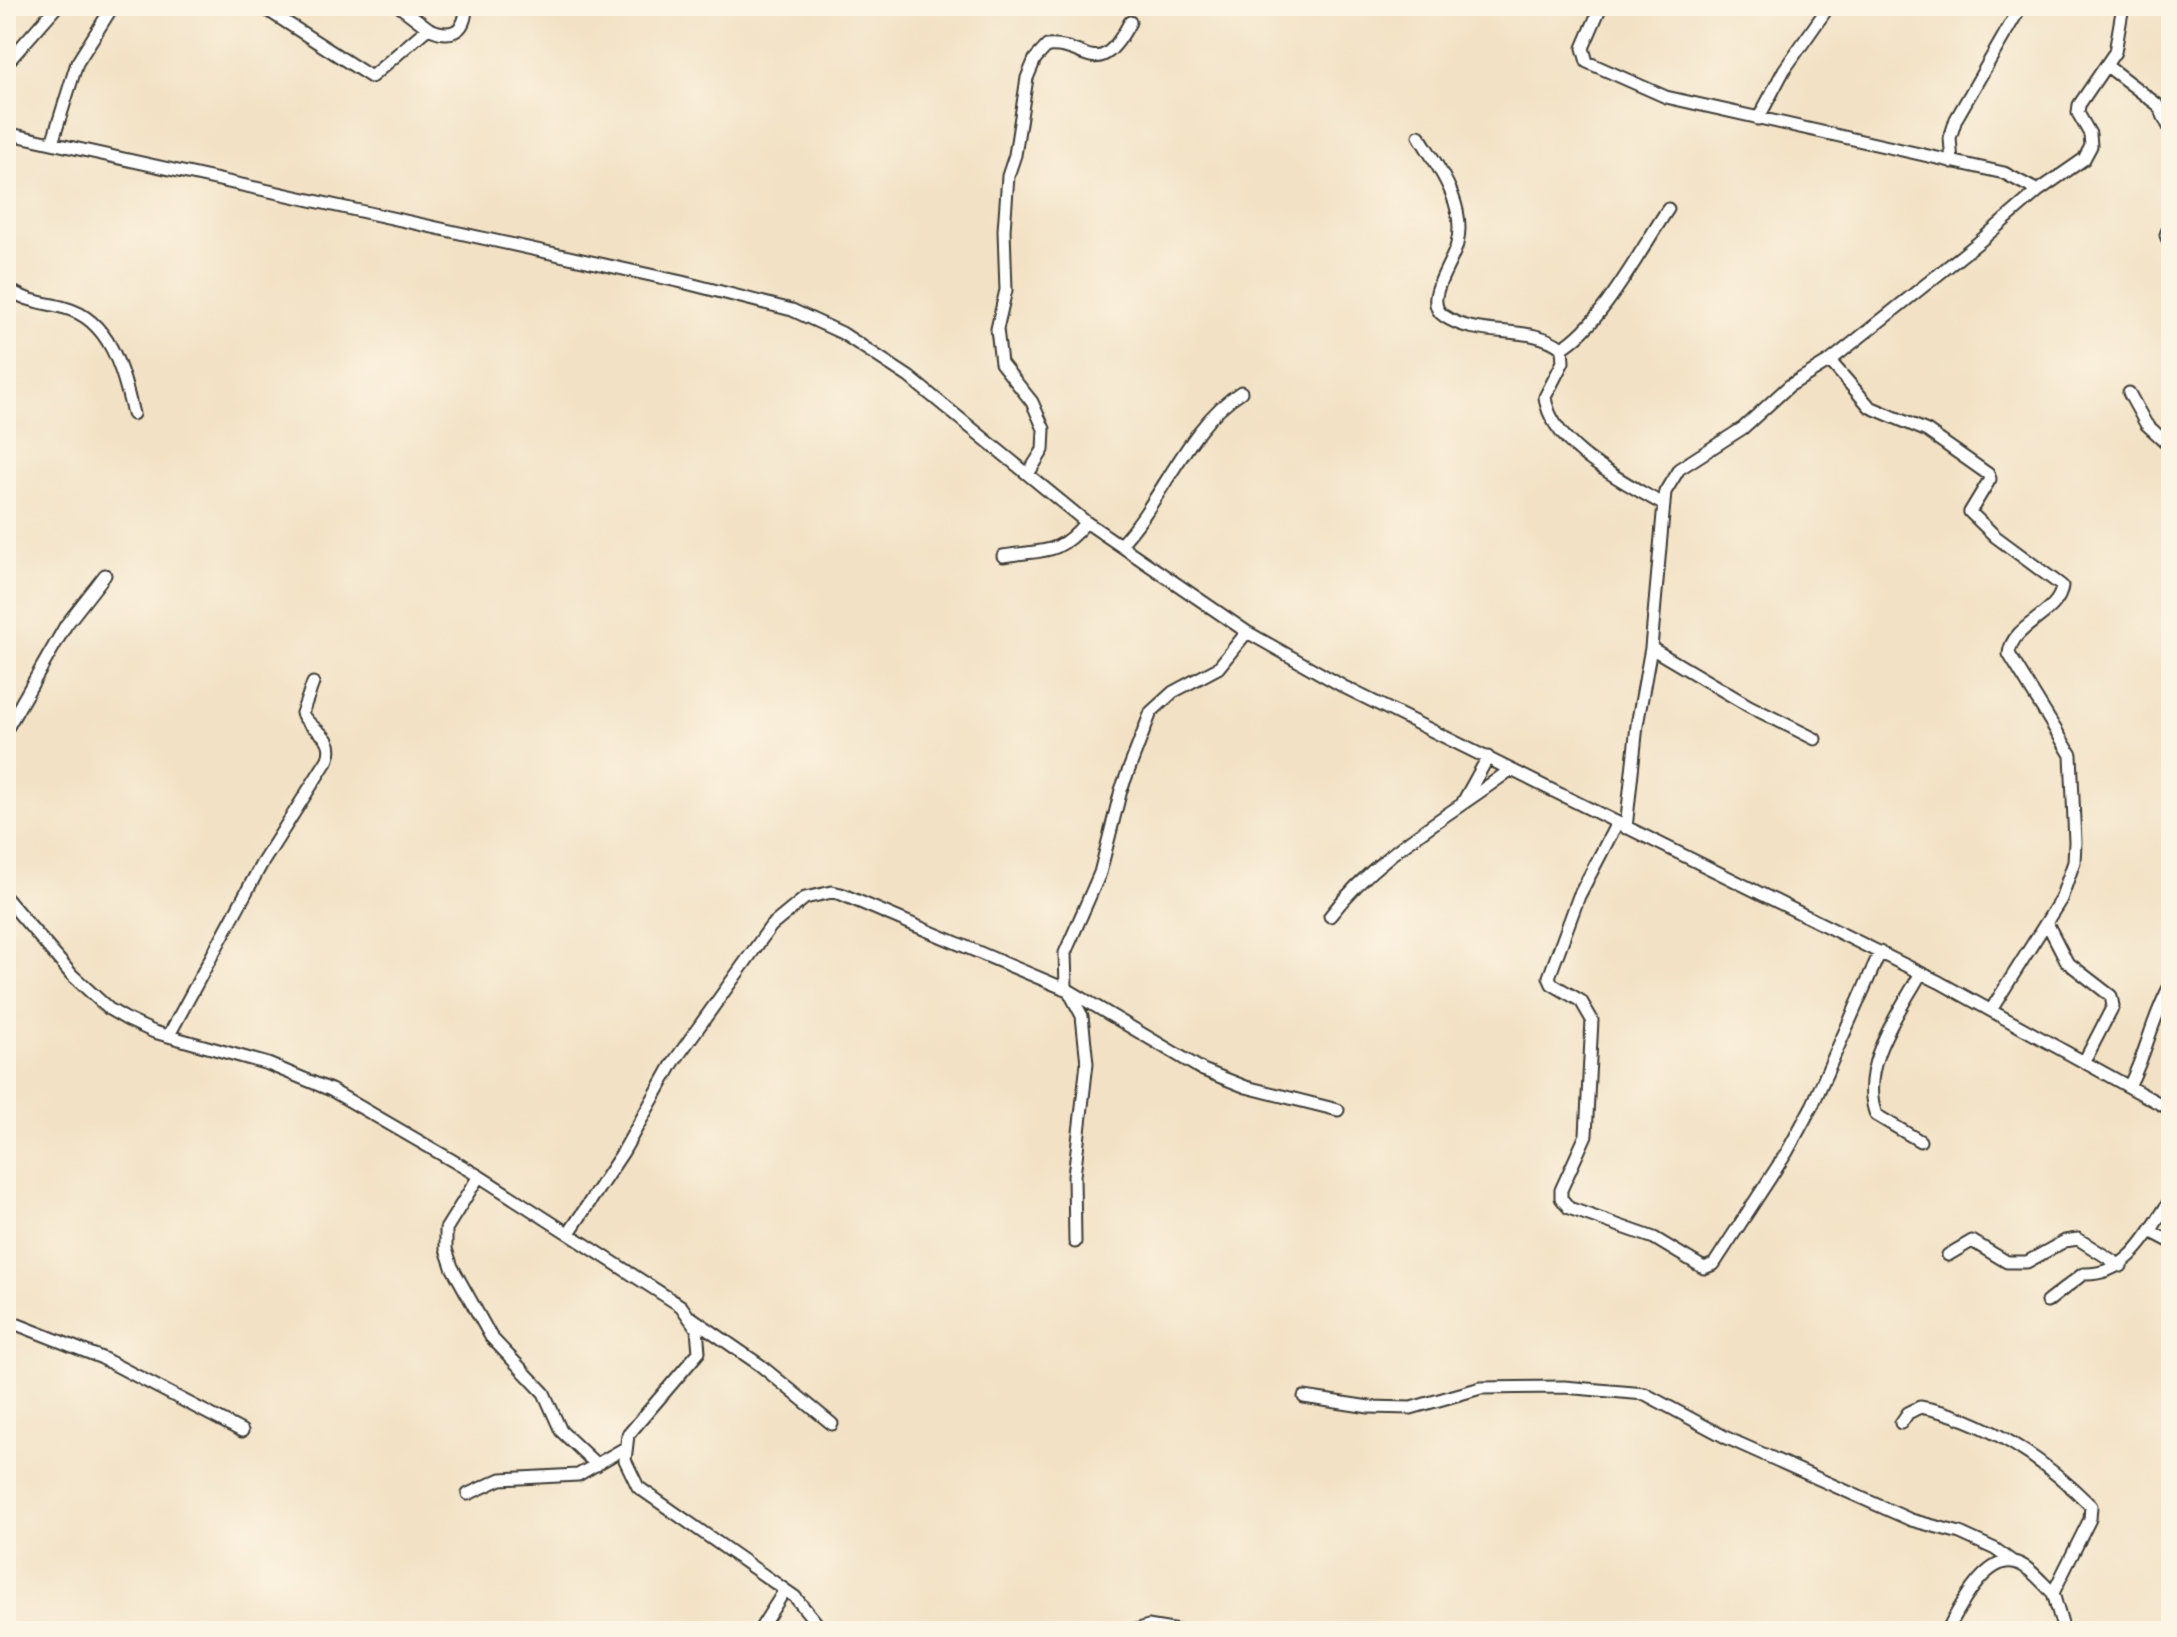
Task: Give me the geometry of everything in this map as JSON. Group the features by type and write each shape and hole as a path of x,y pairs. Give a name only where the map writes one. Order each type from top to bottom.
{"street":[{"path":"6,64 57,6"},
{"path":"52,143 77,63 113,6"},
{"path":"261,6 371,77 379,74 428,28"},
{"path":"399,6 428,28 445,36 460,26 466,6"},
{"path":"1601,6 1583,48 1587,62 1666,97 2004,173 2038,191"},
{"path":"1758,119 1784,70 1829,6"},
{"path":"1952,162 1950,138 1956,119 2021,6"},
{"path":"1880,952 1813,1104 1787,1152 1714,1264 1704,1268 1654,1238 1569,1208 1561,1198 1561,1190 1586,1135 1592,1020 1581,1001 1552,984 1549,977 1579,896 1622,825 1651,648 1665,492 1679,469 1743,428 1789,386 1830,361 2038,191 2084,159 2091,146 2090,134 2078,113 2079,105 2115,52 2123,6"},
{"path":"1028,474 1043,450 1044,429 1032,402 1001,363 997,329 1006,290 1004,230 1008,176 1015,155 1027,78 1035,59 1047,46 1086,58 1098,57 1122,38 1130,22"},
{"path":"2107,66 2158,105 2171,131"},
{"path":"6,133 682,282 792,310 868,348 1086,522 1247,632 1346,688 1921,973 2171,1110"},
{"path":"1419,136 1449,186 1458,218 1458,242 1435,297 1435,307 1440,315 1465,327 1538,338 1562,348"},
{"path":"1562,348 1575,340 1600,312 1668,209"},
{"path":"2171,222 2166,235 2171,247"},
{"path":"6,287 25,299 66,308 95,323 117,358 133,414"},
{"path":"1562,348 1563,362 1545,397 1556,423 1594,463 1664,505"},
{"path":"1830,361 1870,407 1927,431 1988,474 1990,479 1970,512 1996,537 2062,586 2056,602 2014,638 2009,654 2073,763 2074,862 2047,923 1991,1010"},
{"path":"1120,545 1142,521 1212,415 1241,392"},
{"path":"2129,393 2146,424 2171,447"},
{"path":"1003,556 1054,551 1071,540 1086,522"},
{"path":"6,730 66,625 105,575"},
{"path":"1075,1242 1074,1176 1087,1063 1082,1016 1070,991 1063,965 1065,953 1100,873 1121,790 1151,712 1173,692 1218,668 1247,632"},
{"path":"1651,648 1749,706 1815,739"},
{"path":"169,1035 261,865 328,759 331,745 328,739 306,722 302,713 313,683"},
{"path":"1462,804 1488,757"},
{"path":"1330,916 1351,889 1376,866 1427,825 1510,770"},
{"path":"569,1233 623,1152 673,1063 771,926 805,898 832,892 1070,991 1203,1070 1246,1087 1338,1110"},
{"path":"6,898 72,975 109,1009 128,1020 169,1035 253,1059 331,1090 479,1176 675,1301 832,1424"},
{"path":"2047,923 2067,962 2111,996 2113,1006 2084,1062"},
{"path":"1920,1141 1876,1115 1870,1078 1892,1026 1921,973"},
{"path":"2129,1086 2142,1062 2155,1014 2171,984"},
{"path":"479,1176 446,1229 446,1249 452,1267 491,1337 544,1393 561,1431 597,1465"},
{"path":"2047,1302 2083,1274 2101,1275 2121,1266 2171,1199"},
{"path":"2150,1231 2171,1242"},
{"path":"1948,1255 1972,1241 2007,1262 2027,1262 2065,1241 2078,1239 2121,1266"},
{"path":"692,1317 700,1336 699,1352 635,1423 625,1448 629,1472 638,1487 807,1608 823,1631"},
{"path":"6,1320 102,1358 242,1431"},
{"path":"1304,1397 1369,1407 1411,1408 1481,1388 1564,1387 1645,1394 1727,1438 1911,1520 1960,1533 1995,1549 2053,1593 2064,1631"},
{"path":"1901,1423 1908,1413 1920,1407 1976,1423 2022,1450 2073,1488 2091,1506 2090,1519 2053,1593"},
{"path":"468,1494 501,1479 578,1475 625,1448"},
{"path":"1947,1631 1963,1600 1982,1577 2000,1564 2013,1562"},
{"path":"759,1631 785,1590"},
{"path":"1133,1631 1148,1626 1178,1631"}]}
